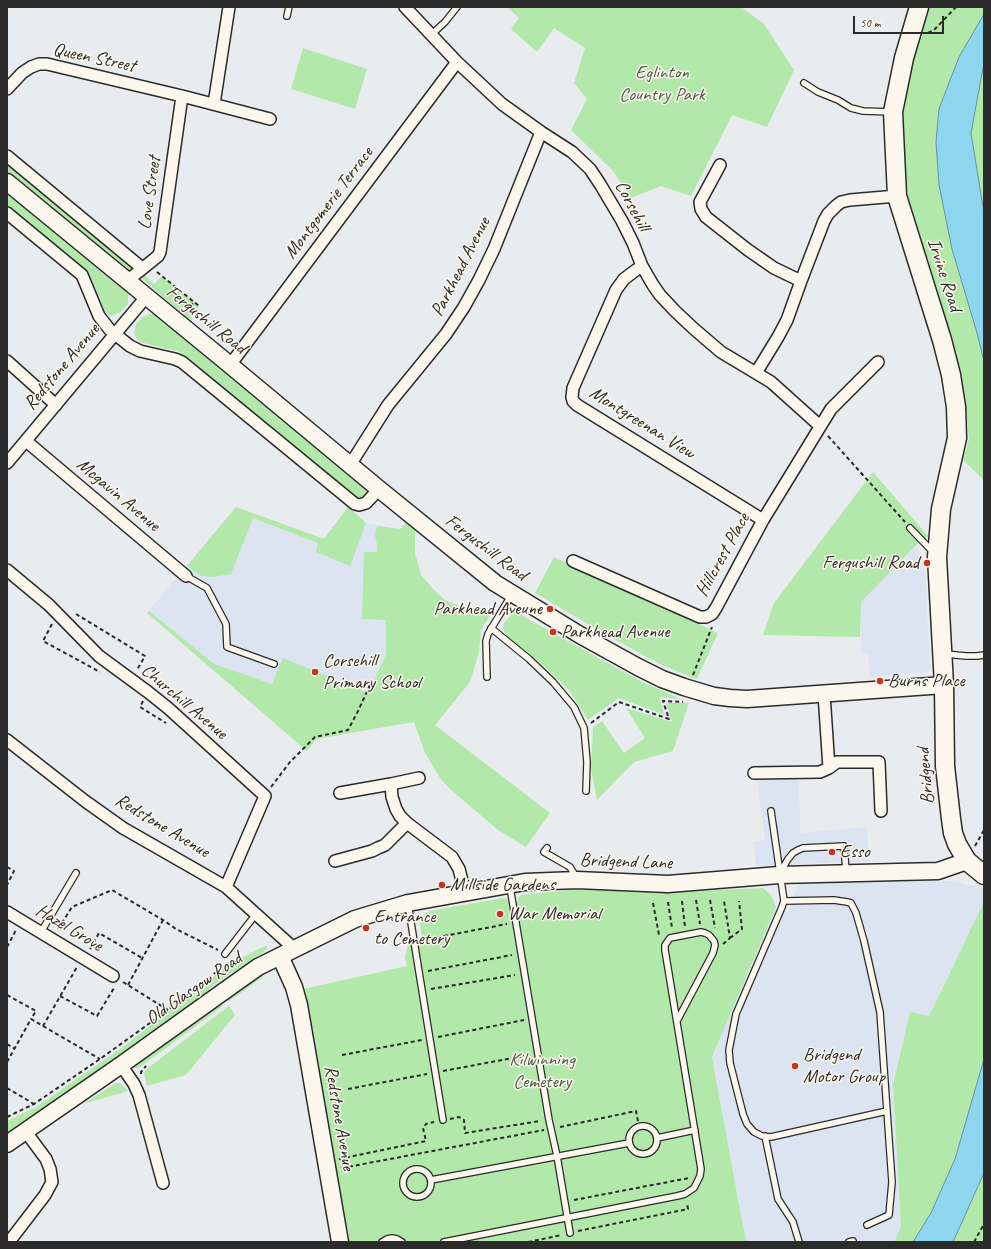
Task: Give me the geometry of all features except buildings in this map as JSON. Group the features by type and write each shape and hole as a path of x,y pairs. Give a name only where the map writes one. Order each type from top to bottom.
{"main road":[{"name":"Irvine Road","path":"918,7 893,112 894,141 897,196 942,340 951,375 956,407 957,438 941,508 937,557 942,654"},
{"name":"Fergushill Road","path":"7,182 495,583 580,635 638,667 662,679 690,683 714,696 730,698 747,699 944,685"},
{"name":"Bridgend","path":"942,654 947,791 957,844 967,861"},
{"name":"Bridgend Lane","path":"287,953 355,919 408,903 510,884 577,880 668,884 779,875 938,871 967,861"},
{"path":"967,861 984,875"},
{"name":"Old Glasgow Road","path":"7,1144 258,967 287,953"},
{"name":"Redstone Avenue","path":"287,953 297,996 340,1242"}],"street":[{"path":"214,104 229,7"},
{"name":"Corsehill","path":"405,7 457,62 502,104 572,152 590,169 622,221 642,266 653,286 660,295 693,328 721,352 771,382 820,426"},
{"name":"Montgomerie Terrace","path":"230,365 457,62"},
{"name":"Queen Street","path":"7,89 22,73 31,67 40,64 47,64 182,96 270,119"},
{"name":"Love Street","path":"126,281 158,256 160,252 182,96"},
{"name":"Parkhead Avenue","path":"350,465 388,405 446,334 464,308 494,249 541,132"},
{"path":"7,156 145,266"},
{"path":"720,166 700,202 701,209 706,217 774,268 801,281"},
{"path":"756,373 787,320 824,221 828,214 841,202 897,196"},
{"path":"7,213 82,275 103,323 130,346 140,351 175,358 182,362 355,504 359,505 366,503 379,489"},
{"name":"Montgreenan View","path":"642,266 624,279 616,290 573,388 573,401 576,405 763,520"},
{"name":"Redstone Avenue","path":"7,463 146,296"},
{"path":"7,361 56,405"},
{"name":"Hillcrest Place","path":"574,561 700,617 706,617 712,614 763,520 831,409 878,362"},
{"name":"Mcgavin Avenue","path":"26,441 186,576"},
{"name":"Churchill Avenue","path":"7,570 30,588 58,614 99,656 168,708 265,796"},
{"path":"824,694 829,768"},
{"name":"Redstone Avenue","path":"7,740 85,801 123,828 226,887 288,943 287,953"},
{"path":"754,773 820,772 837,762 879,762 881,811"},
{"path":"340,793 419,778"},
{"path":"391,784 392,797 396,808 407,823 452,857 459,869 465,892"},
{"path":"226,887 265,796"},
{"path":"335,861 372,851 385,845 407,823"},
{"name":"Hazel Grove","path":"7,912 116,978"},
{"path":"121,1065 134,1084 139,1095 163,1183"},
{"path":"10,1242 45,1195 52,1182 50,1169 46,1159 26,1132"}],"lane":[{"path":"287,16 289,7"},
{"path":"431,35 445,22 457,7"},
{"path":"804,83 818,92 838,100 851,108 863,112 893,112"},
{"path":"910,528 937,557"},
{"path":"186,576 207,588 226,624 227,647 274,664"},
{"path":"487,677 486,641 491,628 512,594"},
{"path":"491,628 529,659 553,682 574,707 584,728 587,762 586,791"},
{"path":"942,654 966,656 984,655"},
{"path":"771,811 779,875 784,901 736,1014 729,1050 730,1063 743,1114 747,1124 754,1132 762,1136 780,1136 887,1111"},
{"path":"779,875 788,859 798,850 803,848 844,846 846,873"},
{"path":"547,848 544,852 570,867 577,880"},
{"path":"41,932 76,873"},
{"path":"510,884 549,1120 557,1156 570,1233"},
{"path":"784,901 834,900 847,902 856,913 864,941 880,1012 892,1182 889,1215 867,1225"},
{"path":"408,903 443,1120"},
{"path":"226,954 256,914"},
{"path":"444,1242 677,1196 685,1194 694,1188 700,1176 701,1169 665,950 665,945 670,938 701,932 710,935 713,939 715,947 677,1021"},
{"path":"638,1126 648,1126 652,1129 657,1138 657,1142 653,1150 644,1154 635,1152 629,1143 629,1136 631,1132 638,1126"},
{"path":"657,1138 695,1130"},
{"path":"765,1136 778,1200 793,1222 799,1242"},
{"path":"431,1180 629,1143"},
{"path":"417,1168 426,1172 431,1180 428,1193 420,1197 411,1196 407,1193 403,1186 404,1176 417,1168"},
{"path":"382,1242 392,1238 402,1242"}],"path":[{"path":"911,34 923,35 934,30 956,7"},
{"path":"145,266 199,306"},
{"path":"820,426 910,528"},
{"path":"58,614 44,641 104,675"},
{"path":"75,614 145,656 131,680"},
{"path":"584,728 619,702 669,719 663,701 684,702 707,640"},
{"path":"265,796 274,781 290,762 315,737 348,730 370,685"},
{"path":"7,867 14,871 7,885"},
{"path":"7,1117 34,1104 100,1059 168,1010 233,959 176,929 112,890 72,907 53,939"},
{"path":"682,900 686,935"},
{"path":"696,900 701,932"},
{"path":"710,900 716,936 713,939"},
{"path":"724,901 730,938"},
{"path":"715,947 720,947 742,929 739,901"},
{"path":"668,902 674,937"},
{"path":"653,903 659,935 667,942"},
{"path":"128,985 163,920"},
{"path":"7,947 22,921"},
{"path":"414,942 516,923"},
{"path":"43,1026 99,933 142,958"},
{"path":"419,973 521,953"},
{"path":"422,990 524,973"},
{"path":"60,996 97,1016 116,978 168,1010"},
{"path":"7,995 36,1011 7,1062"},
{"path":"31,1019 100,1059"},
{"path":"7,1044 15,1049"},
{"path":"136,1089 144,1085 141,1072 151,1062"},
{"path":"7,1088 34,1104"},
{"path":"340,1168 551,1128 636,1110 638,1126"},
{"path":"339,1159 426,1142 423,1128 426,1124 459,1117 464,1120 465,1133 549,1120"},
{"path":"564,1202 700,1176"},
{"path":"528,1242 688,1209 685,1194"},
{"path":"974,1242 984,1224"}],"shaded area":[{"name":"Corsehill Primary School","path":"236,507 324,539 348,507 366,523 400,529 407,522 415,622 350,733 316,739 307,751 147,613"},
{"path":"916,544 925,570 930,668 926,672 870,677 868,653 861,653 861,602"},
{"path":"799,775 800,833 867,827 869,861 756,866 754,842 765,840 757,780"},
{"path":"921,880 950,881 984,888 984,902 929,1016 910,1012 893,1085 901,1226 898,1234 894,1242 747,1242 712,1057 776,907 787,912 798,884"}],"green space":[{"name":"Eglinton Country Park","path":"507,7 741,7 764,24 794,70 767,127 732,115 691,196 661,186 631,198 613,171 571,130 587,99 574,83 585,48 554,28 537,52 511,29 519,18"},
{"path":"928,7 984,7 984,14 959,57 939,109 936,142 939,185 952,249 984,361 984,480 963,460 969,439 960,374 941,301 908,196 903,154 903,105 917,42"},
{"path":"303,48 367,69 355,109 291,89"},
{"path":"984,63 984,213 971,133"},
{"path":"7,162 131,265 131,270 127,272 124,270 7,173"},
{"path":"7,190 126,290 128,295 128,304 121,312 114,315 109,315 106,313 89,273 7,205"},
{"path":"143,274 154,284 162,276 199,306 190,320 140,277"},
{"path":"155,314 160,317 367,490 366,494 363,497 357,497 350,494 183,354 177,351 140,342 134,333 136,325 142,317"},
{"path":"873,472 928,536 916,545 861,602 860,637 763,635 774,603"},
{"path":"236,507 324,539 348,507 366,523 350,566 316,552 318,543 253,518 231,574 213,577 202,576 193,571 187,566"},
{"path":"407,522 415,529 415,553 421,575 435,591 445,600 469,610 494,609 481,630 479,652 470,682 435,725 550,813 526,847 498,830 450,789 440,778 425,753 414,722 316,739 307,751 147,613 149,611 214,664 272,684 283,658 368,693 386,655 386,620 362,619 364,552 377,552 375,536 377,526 400,529"},
{"path":"554,557 718,633 697,679 658,663 535,593"},
{"path":"518,612 642,682 681,699 659,697 665,715 619,698 588,720 569,690 535,658 512,642 506,635 503,629 504,623 513,613"},
{"path":"666,703 689,703 673,751 634,762 597,800 591,768 593,727 602,721 624,753 645,738 626,708 672,722"},
{"name":"Kilwinning Cemetery","path":"763,888 769,893 776,907 712,1057 747,1242 349,1242 349,1233 341,1207 303,989 407,966 405,957 409,940 422,937 420,924 421,919 424,914 429,911 503,898 507,899 509,902 518,901 518,898 521,895 570,890 690,891"},
{"path":"984,902 984,1059 955,1159 931,1213 913,1242 894,1242 901,1226 893,1085 910,1012 929,1016"},
{"path":"267,945 267,949 265,951 209,988 211,993 7,1135 7,1121 36,1107 123,1047 232,962"},
{"path":"262,975 263,977 228,1002 226,999"},
{"path":"221,1003 223,1006 139,1068 134,1068 137,1063"},
{"path":"229,1006 235,1015 186,1075 147,1086 144,1074 148,1068"},
{"path":"116,1083 120,1083 128,1091 83,1104"},
{"path":"984,1173 984,1242 953,1242 969,1207"}],"water":[{"path":"984,14 984,63 971,133 984,213 984,361 952,249 939,185 936,142 939,109 959,57"},
{"path":"984,1059 984,1173 953,1242 913,1242 931,1213 955,1159"}],"place":[{"name":"Fergushill Road","path":"927,563"},
{"name":"Parkhead Aveune","path":"550,609"},
{"name":"Parkhead Avenue","path":"553,632"},
{"name":"Corsehill Primary School","path":"315,672"},
{"name":"Burns Place","path":"880,681"},
{"name":"Esso","path":"832,852"},
{"name":"Millside Gardens","path":"442,885"},
{"name":"War Memorial","path":"500,914"},
{"name":"Entrance to Cemetery","path":"366,928"},
{"name":"Bridgend Motor Group","path":"795,1066"}]}
